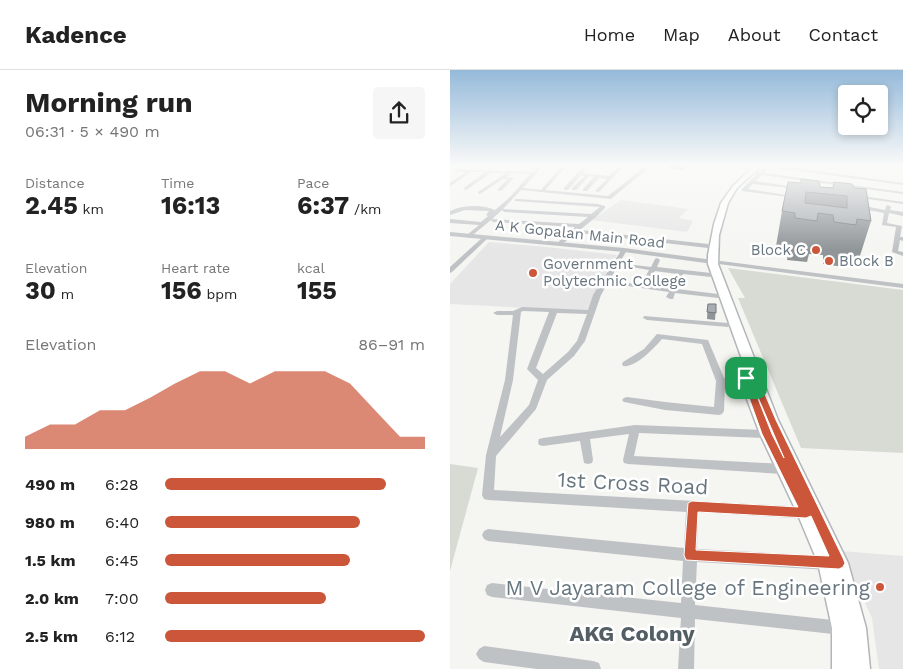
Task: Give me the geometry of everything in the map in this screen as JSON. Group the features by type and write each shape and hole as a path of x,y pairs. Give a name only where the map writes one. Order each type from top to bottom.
{"main road":[{"path":"728,194 722,201 710,261 718,296 750,378 771,420 833,563 847,589 856,628 859,669"},
{"path":"730,194 726,201 710,261 767,434 783,469 811,513"},
{"path":"833,563 842,628 843,669"}],"street":[{"path":"466,236 516,194"},
{"path":"563,194 609,198 613,194"},
{"path":"771,194 806,199"},
{"path":"892,194 884,224 901,226 900,238 895,252 903,254"},
{"path":"850,196 903,203"},
{"path":"517,200 601,205 603,207 580,229 558,244"},
{"path":"450,214 461,208 493,210 466,236"},
{"path":"853,208 903,214"},
{"path":"504,210 594,216"},
{"path":"493,220 580,229 710,261 903,286"},
{"path":"450,221 479,223"},
{"name":"A K Gopalan Main Road","path":"450,234 624,250 710,261"},
{"path":"450,271 485,238"},
{"path":"491,455 532,407 543,379 571,354 581,341 597,295 624,250"},
{"path":"643,287 657,260"},
{"path":"628,266 681,272 710,261"},
{"path":"672,294 681,272"},
{"path":"623,284 672,294 718,296"},
{"path":"497,313 517,313 522,309 590,312"},
{"path":"543,379 531,369 554,310"},
{"path":"491,455 508,380 517,313"},
{"path":"647,318 728,325"},
{"path":"626,364 647,351 660,336 706,342 721,381 719,411 627,400"},
{"path":"721,381 750,378"},
{"path":"635,430 628,460 783,469"},
{"path":"543,442 635,430 767,434"},
{"path":"585,436 588,460"},
{"name":"1st Cross Road","path":"491,455 488,495 811,513"},
{"path":"686,669 692,506"},
{"path":"488,536 690,555 833,563"},
{"path":"492,590 689,613 842,628"},
{"path":"484,654 593,669"}],"shaded area":[{"path":"621,200 688,209 679,218 693,221 687,232 592,220"},
{"name":"Government Polytechnic College","path":"489,242 617,255 598,287 588,311 450,304 450,284"},
{"path":"728,268 903,290 903,453 801,448 738,298 745,298"},
{"path":"450,464 478,468 450,571"},
{"name":"M V Jayaram College of Engineering","path":"841,551 903,556 903,669 879,669 872,618"}],"building":[{"path":"786,194 806,194 805,203 847,208 847,196 826,194 867,194 871,221 857,219 856,225 834,222 833,215 818,213 817,221 795,218 795,213 782,211"},
{"path":"708,304 716,304 716,313 707,312"}],"place":[{"name":"Block C","path":"816,250"},
{"name":"Block B","path":"829,261"},
{"name":"Government Polytechnic College","path":"533,273"},
{"name":"M V Jayaram College of Engineering","path":"880,587"}],"district":[{"name":"AKG Colony","path":"632,633"}],"route":[{"path":"746,378 754,378 771,420 839,563 690,555 692,506 806,513 767,434 746,378"}]}
